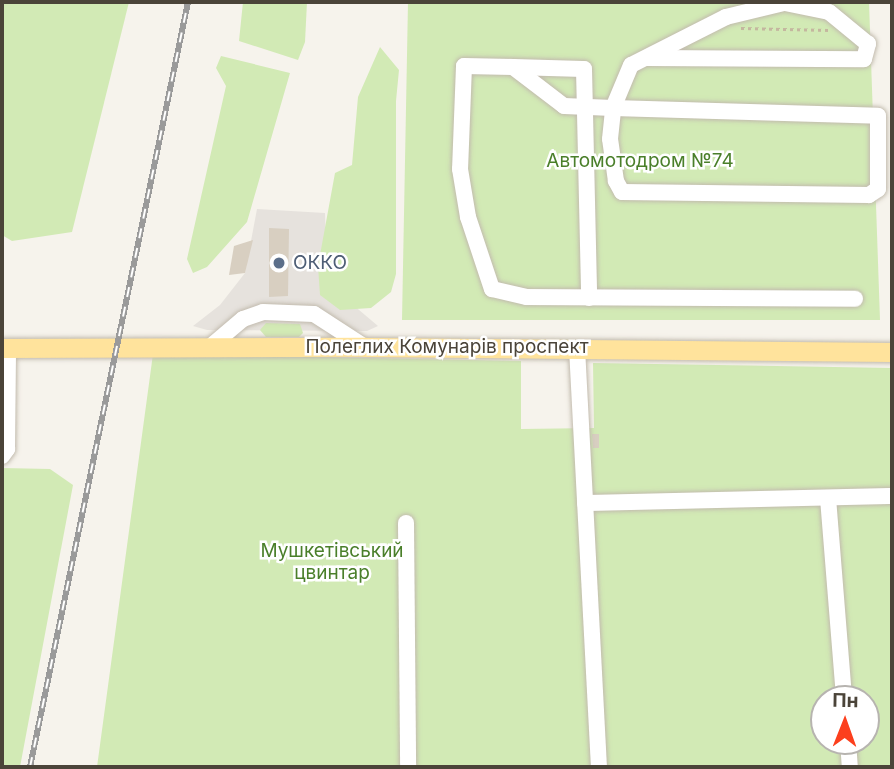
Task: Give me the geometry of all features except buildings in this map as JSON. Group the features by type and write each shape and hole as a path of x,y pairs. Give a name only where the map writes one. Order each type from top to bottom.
{"main road":[{"name":"Полеглих Комунарів проспект","path":"5,348 365,346 892,352"}],"lane":[{"path":"513,67 564,106 613,108 878,116 878,189 869,195 622,192 616,181 610,139 613,108 631,65 726,17 786,2 830,12 868,44 864,59 645,58"},
{"path":"589,298 584,69 464,66 460,169 468,217 492,289 527,297 589,298 855,299"},
{"path":"211,346 243,319 263,312 314,314 365,346"},
{"path":"2,456 7,449 5,348"},
{"path":"577,348 599,767"},
{"path":"585,503 892,496"},
{"path":"828,498 844,685"},
{"path":"406,523 408,767"}],"path":[{"path":"733,28 853,31"}],"shaded area":[{"name":"ОККО","path":"257,209 325,213 326,247 352,304 378,326 367,331 207,330 193,326 220,305 245,273"}],"green space":[{"path":"4,2 129,2 72,232 12,241 2,235"},
{"path":"243,2 307,2 305,42 298,60 239,41"},
{"name":"Автомотодром №74","path":"408,2 869,2 880,320 402,320"},
{"path":"380,47 399,70 396,101 396,274 391,292 371,308 340,310 320,295 318,266 335,173 352,165 358,97"},
{"path":"221,56 290,73 247,222 207,267 193,273 187,259 226,86 216,68"},
{"path":"266,323 300,324 303,333 299,337 266,337 260,330"},
{"name":"Мушкетівський цвинтар","path":"153,354 521,361 521,429 594,428 593,363 892,368 892,767 97,767"},
{"path":"2,468 50,469 73,485 20,767 2,767"}],"railway":[{"path":"30,767 188,2"}],"place":[{"name":"ОККО","path":"279,263"}]}
